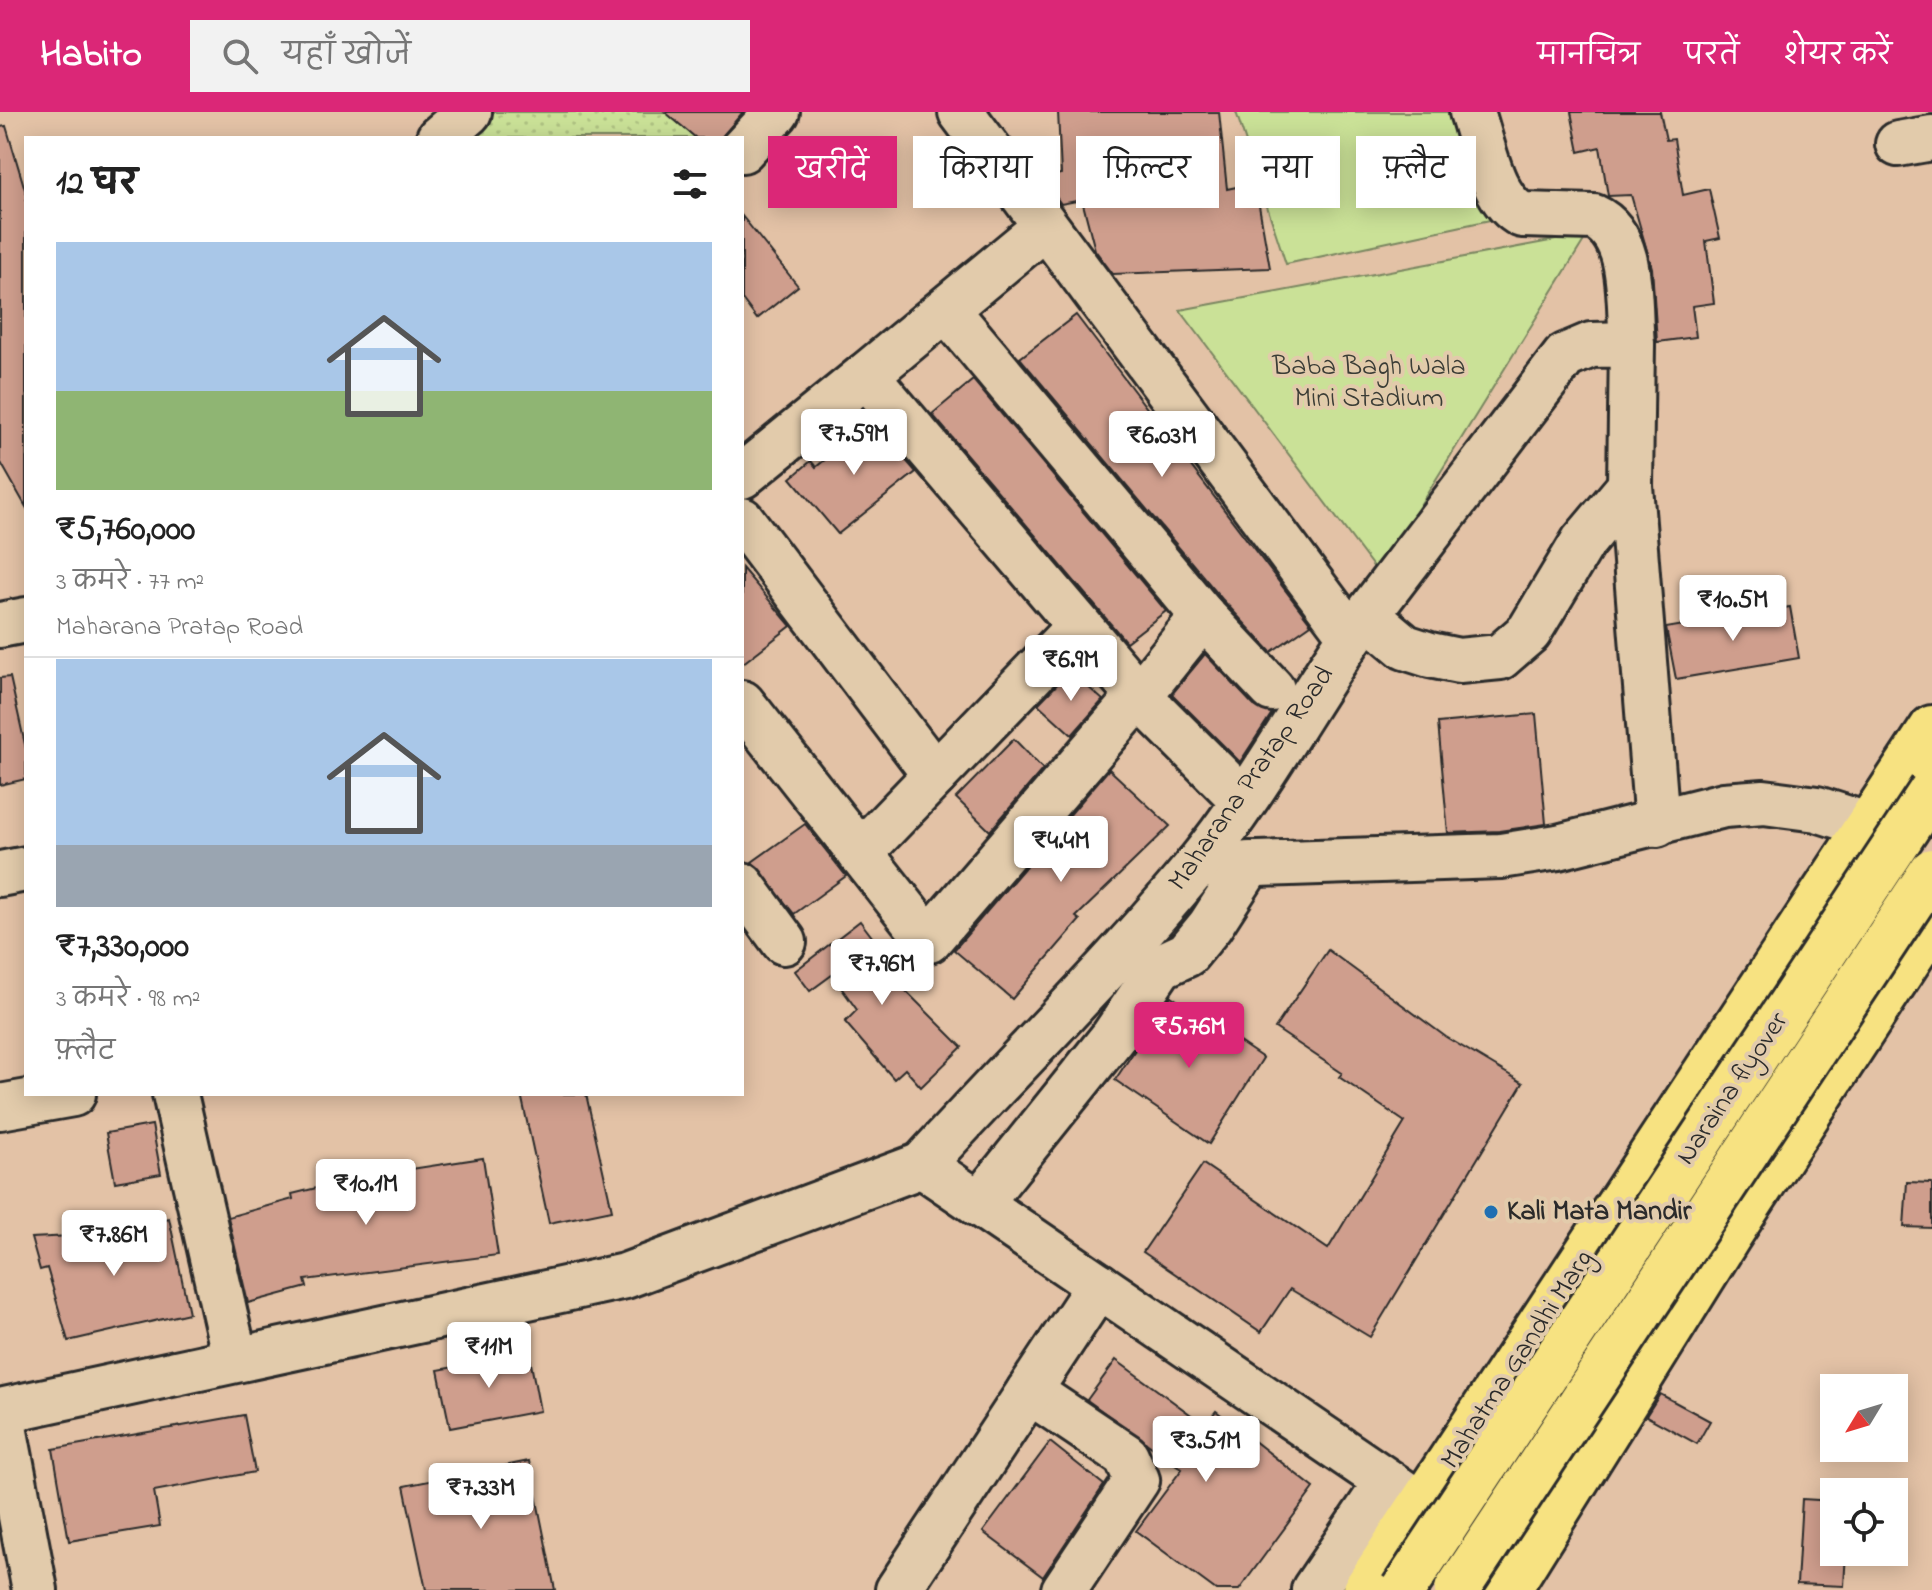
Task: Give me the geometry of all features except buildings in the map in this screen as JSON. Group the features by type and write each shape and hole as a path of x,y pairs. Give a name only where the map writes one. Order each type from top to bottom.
{"main road":[{"name":"Mahatma Gandhi Marg","path":"1365,1590 1932,728"},
{"name":"Naraina flyover","path":"1403,1590 1932,790"},
{"name":"Naraina flyover","path":"1457,1590 1932,871"},
{"path":"1508,1590 1728,1237 1932,924"},
{"path":"1633,1184 1690,1223 1728,1237"}],"street":[{"path":"441,136 469,112"},
{"path":"744,148 777,112"},
{"name":"Maharana Pratap Road","path":"922,1165 1018,1059 1086,993 1196,866 1359,626 1045,227 961,112"},
{"path":"1472,112 1501,193 1513,210 1522,215 1594,217 1604,222 1617,236 1623,253 1632,344 1630,486 1657,824"},
{"path":"744,474 1045,227"},
{"path":"947,310 1203,616 1272,689"},
{"path":"1630,486 1583,542 1529,632 1500,657 1459,661 1430,655 1359,626 1565,356 1591,345 1632,344"},
{"path":"866,375 1139,696 1243,800"},
{"path":"744,523 935,775"},
{"path":"744,706 929,940 1139,696 1203,616"},
{"path":"0,625 24,620"},
{"path":"860,853 1079,626"},
{"path":"1196,866 1501,856 1558,847 1724,805 1764,802 1817,809 1867,825"},
{"path":"979,1204 1113,1037 1161,966 1187,954 1210,926 1250,864"},
{"path":"0,874 24,869"},
{"path":"744,888 784,942"},
{"path":"0,1107 62,1096"},
{"path":"175,1096 235,1359"},
{"path":"35,1590 1,1411 625,1276 922,1165 1423,1506"},
{"path":"898,1590 1099,1285"},
{"path":"1029,1391 1126,1456 1137,1480 1064,1590"},
{"path":"1314,1590 1387,1482"}],"green space":[{"path":"458,112 599,112 602,115 606,112 665,112 694,136 435,136"},
{"path":"1236,112 1454,112 1462,136 1356,136 1356,208 1476,208 1476,178 1490,220 1286,264 1268,208 1340,208 1340,136 1244,136"},
{"name":"Baba Bagh Wala Mini Stadium","path":"1588,234 1378,573 1180,310"}],"place":[{"name":"Kali Mata Mandir","path":"1491,1212"}]}
